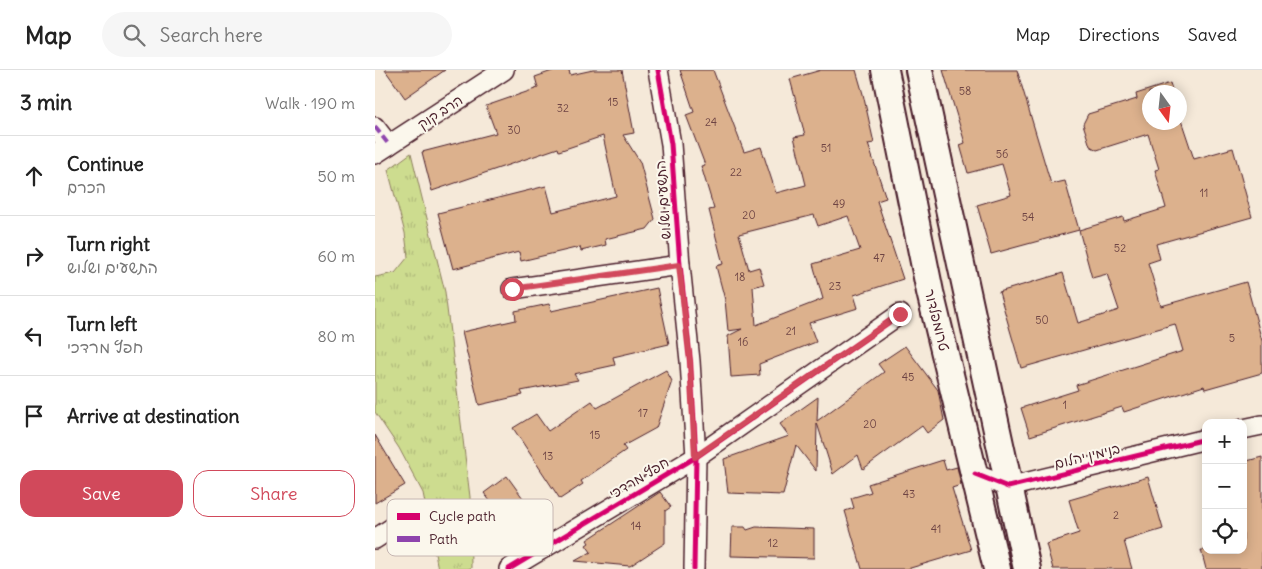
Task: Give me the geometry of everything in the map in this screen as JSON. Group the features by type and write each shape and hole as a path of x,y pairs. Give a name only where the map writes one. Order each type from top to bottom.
{"main road":[{"name":"טרומפלדור","path":"885,70 930,292 997,569"},
{"path":"919,70 1027,569"}],"street":[{"name":"הרב קוק","path":"382,149 504,70"},
{"name":"התשעים ושלוש","path":"658,70 671,144 679,265 690,361 695,457 694,569"},
{"path":"375,126 382,149"},
{"path":"512,289 679,265"},
{"name":"חפץ מרדכי","path":"553,543 695,457 900,314"},
{"path":"1247,428 1262,425"},
{"name":"בנימין יהלום","path":"1008,487 1202,439"},
{"path":"975,474 1008,487"},
{"path":"375,539 387,531"},
{"name":"חפץ מרדכי","path":"509,569 531,556"}],"green space":[{"path":"411,153 445,292 470,499 424,499 423,493 399,448 375,412 375,277 395,273 408,257 405,233 388,170"},
{"path":"435,556 471,556 471,568 438,569"}],"building":[{"path":"385,70 445,70 405,98"},
{"path":"555,70 569,70 570,75 593,70 622,70 634,133 623,135 640,162 655,219 647,229 605,239 606,245 581,251 580,247 521,261 519,252 453,269 438,213 546,186 553,212 616,196 603,136 559,151 558,148 432,191 422,152 496,133 486,106 538,88 535,77"},
{"path":"680,70 713,70 744,152 761,147 776,193 806,185 794,137 805,135 790,79 821,70 856,70 863,94 874,143 868,144 886,198 877,201 903,279 854,295 858,308 809,323 816,342 759,364 760,375 731,377 728,336 742,329 728,331 725,300 716,266 723,264 709,210 714,209 701,166 705,165 686,115 694,112","holes":["814,215 818,226 848,216 860,250 813,264 823,299 756,325 753,287 764,284 759,267 749,270 739,234"]},
{"path":"943,70 1017,70 1051,184 1065,181 1079,230 991,254 977,205 1011,195 1002,164 968,173 960,145 965,143"},
{"path":"1142,92 1142,130 1184,130 1194,159 1233,148 1252,217 1156,244 1160,259 1148,263 1161,306 1246,282 1262,341 1262,373 1205,389 1204,386 1124,412 1122,407 1030,436 1021,408 1078,390 1076,385 1183,351 1175,324 1021,368 999,292 1063,273 1078,323 1119,310 1107,274 1092,278 1079,230 1123,217 1124,221 1166,208 1155,170 1159,169 1148,134 1097,150 1090,146 1083,124 1088,114 1137,99 1136,94"},
{"path":"657,288 669,344 613,357 615,365 574,374 578,380 521,391 523,395 479,405 462,332 516,320 515,311 549,304 551,311"},
{"path":"905,346 938,390 944,420 927,433 922,426 863,469 858,455 833,474 817,423 816,471 796,445 783,495 728,493 724,459 789,436 780,424 818,397 817,421 884,372 878,364"},
{"path":"666,370 672,381 656,428 623,446 626,450 581,481 583,484 560,499 513,428 536,414 548,431 592,401 597,408"},
{"path":"375,435 405,485 375,503"},
{"path":"1262,457 1262,569 1206,569 1202,554 1247,554 1247,461"},
{"path":"943,460 946,470 957,467 961,485 952,488 971,550 907,569 862,569 845,511 854,508 851,498 871,492 868,484"},
{"path":"507,476 524,499 488,499 484,493"},
{"path":"1148,477 1163,529 1124,541 1132,569 1053,569 1046,544 1079,533 1069,500"},
{"path":"660,492 671,507 665,511 665,543 630,566 575,561 591,552 586,545 589,543 587,540"},
{"path":"732,527 745,527 747,530 756,527 814,529 814,558 731,556"}],"marked path":[{"path":"375,127 389,145"}],"cycle path":[{"path":"658,70 671,144 680,265 690,361 696,457 694,569"},
{"path":"553,543 696,457 900,314"},
{"path":"975,474 1008,487 1202,440"},
{"path":"509,569 531,556"}],"route":[{"path":"512,289 679,265 690,361 695,457 900,314"}]}
